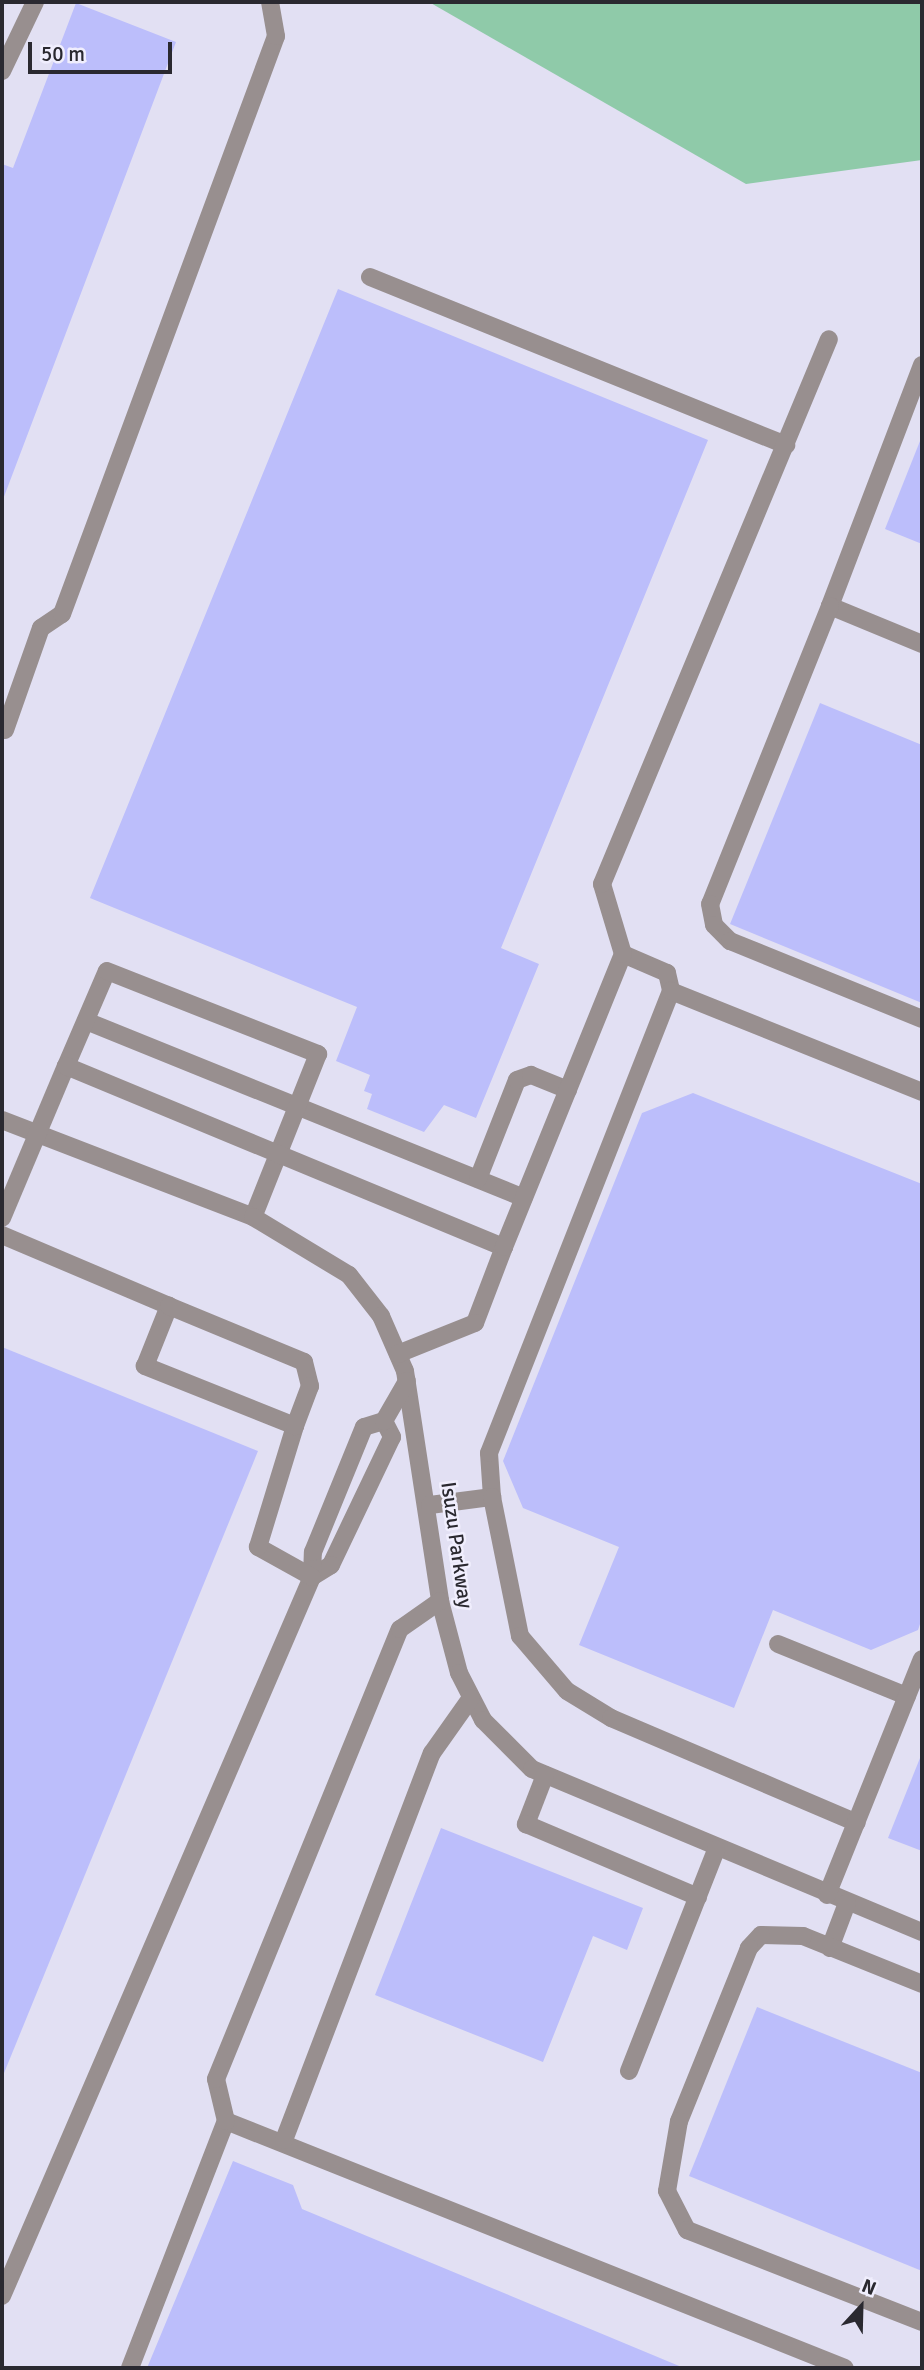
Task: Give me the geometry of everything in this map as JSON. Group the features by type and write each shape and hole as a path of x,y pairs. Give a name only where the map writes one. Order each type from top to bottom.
{"street":[{"path":"2,71 34,2"},
{"path":"3,733 41,628 62,614 276,36 270,2"},
{"path":"370,277 786,445"},
{"path":"398,1354 475,1322 623,954 602,884 829,339"},
{"path":"922,365 830,606 710,904 714,925 730,941 922,1019"},
{"path":"830,606 922,644"},
{"path":"623,954 667,973 671,991 489,1453 492,1497 520,1636 567,1692 611,1718 857,1823"},
{"path":"2,1218 107,971 318,1054 253,1217"},
{"path":"671,991 922,1092"},
{"path":"86,1021 524,1198"},
{"path":"66,1066 504,1247"},
{"path":"478,1179 517,1080 531,1075 568,1090"},
{"name":"Isuzu Parkway","path":"2,1120 253,1217 349,1275 381,1316 407,1381 430,1505 440,1601 471,1698 483,1720 545,1775 716,1850 922,1932"},
{"path":"2,1235 304,1362 310,1386 258,1547 312,1577"},
{"path":"169,1306 145,1366 295,1426"},
{"path":"2,2296 312,1577 313,1552 364,1427 384,1421 407,1381"},
{"path":"312,1577 331,1565 387,1449 392,1437 384,1421"},
{"path":"430,1505 492,1497"},
{"path":"130,2368 226,2121 216,2079 400,1629 440,1601"},
{"path":"778,1644 907,1696"},
{"path":"828,1895 922,1660"},
{"path":"284,2140 432,1753 471,1698"},
{"path":"545,1775 526,1824 698,1897"},
{"path":"629,2071 716,1850"},
{"path":"830,1948 847,1903"},
{"path":"922,1984 830,1948 782,1934 761,1935 749,1948 679,2121 667,2191 687,2230 922,2322"},
{"path":"226,2121 284,2140 845,2368"}],"green space":[{"path":"429,2 922,2 922,160 746,184"}],"building":[{"path":"76,3 176,42 2,502 2,164 13,168"},
{"path":"338,289 708,440 501,948 539,964 476,1118 444,1105 424,1132 367,1109 372,1094 364,1091 370,1075 336,1061 357,1007 90,898"},
{"path":"922,436 922,544 885,529"},
{"path":"820,703 922,745 922,1003 730,924"},
{"path":"693,1093 922,1184 922,1618 918,1630 871,1650 773,1610 734,1708 579,1645 619,1547 523,1508 503,1461 642,1113"},
{"path":"2,1347 258,1451 2,2078"},
{"path":"922,1753 922,1851 888,1838"},
{"path":"441,1828 643,1908 627,1950 593,1936 543,2062 375,1995"},
{"path":"757,2007 922,2073 922,2271 689,2176"},
{"path":"233,2161 293,2185 302,2209 684,2368 147,2368"}]}
